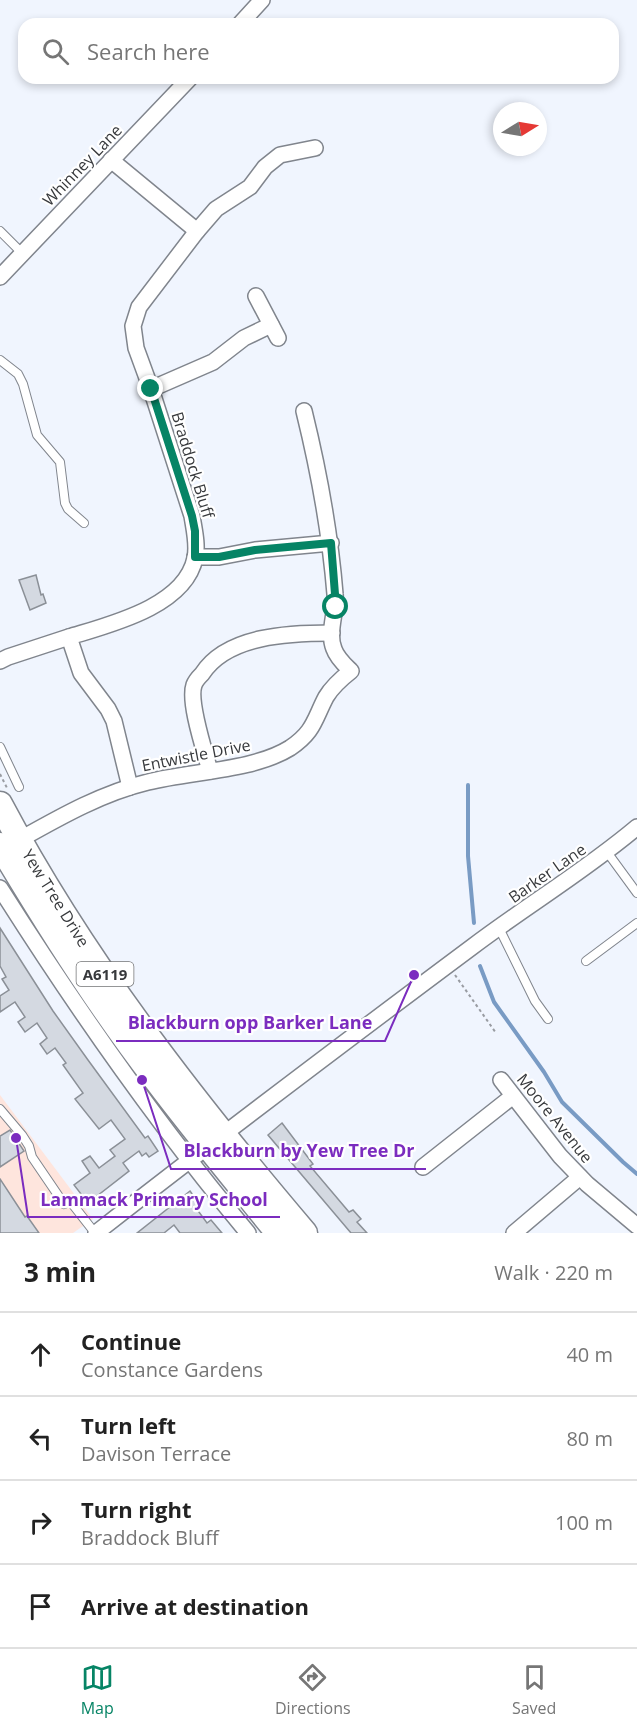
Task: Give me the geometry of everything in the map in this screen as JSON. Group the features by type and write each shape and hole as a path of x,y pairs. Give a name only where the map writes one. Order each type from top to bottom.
{"highway":[{"name":"Yew Tree Drive","path":"5,799 7,845 66,953 156,1081 215,1140"},
{"name":"A6119","path":"215,1140 278,1233"},
{"name":"A6119","path":"215,1140 305,1233"}],"street":[{"path":"246,18 262,0"},
{"name":"Whinney Lane","path":"0,277 184,84"},
{"path":"111,160 197,231 216,209 250,187 265,167 280,155 315,148"},
{"name":"Braddock Bluff","path":"195,557 195,531 192,516 136,348 133,326 139,307 197,231"},
{"path":"151,389 213,362 244,338 274,332 256,296"},
{"path":"210,771 193,700 194,686 208,664 232,648 273,636 332,633 336,607 331,543 304,411"},
{"path":"0,662 8,657 124,620 155,605 183,581 195,557 219,557 255,550 331,543"},
{"name":"Entwistle Drive","path":"7,845 60,816 130,787 268,759 292,747 317,721 327,697 351,671 334,650 332,633"},
{"path":"69,637 81,673 108,709 114,721 130,787"},
{"name":"Barker Lane","path":"96,1233 215,1140 448,965 607,852 637,827"},
{"path":"0,888 102,1043 189,1161 248,1233"},
{"name":"Moore Avenue","path":"501,1080 560,1156 580,1177 637,1226"},
{"path":"423,1167 513,1096"},
{"path":"514,1233 580,1177"}],"lane":[{"path":"0,231 22,253"},
{"path":"0,360 11,367 23,384 37,435 60,462 65,503 68,509 84,523"},
{"path":"0,747 19,787"},
{"path":"607,852 637,893"},
{"path":"586,961 637,923"},
{"path":"499,928 535,1001 548,1019"},
{"path":"0,1109 22,1135 32,1156 64,1204 70,1201 96,1233"}],"path":[{"path":"0,774 5,799"},
{"path":"448,965 496,1033"}],"shaded area":[{"path":"0,1095 93,1219 73,1233 0,1233"}],"building":[{"path":"36,575 41,595 43,594 46,603 30,610 19,580"},
{"path":"0,928 53,1011 145,1138 148,1136 158,1151 149,1157 146,1153 142,1156 139,1151 123,1163 129,1171 88,1203 74,1185 90,1173 82,1161 90,1156 99,1168 115,1156 110,1150 125,1139 111,1120 99,1129 75,1099 83,1093 63,1065 66,1063 55,1048 47,1054 40,1044 47,1038 37,1023 25,1032 18,1022 25,1017 15,1002 0,1012 0,996 9,990 2,979 6,977 0,966"},
{"path":"282,1123 313,1164 310,1166 349,1212 353,1210 361,1219 357,1222 367,1233 351,1233 268,1135"},
{"path":"10,1130 24,1151 0,1167 0,1136"},
{"path":"0,1179 25,1217 27,1216 39,1233 0,1233"},
{"path":"190,1191 200,1205 196,1208 207,1223 211,1220 222,1233 180,1233 174,1225 164,1233 137,1233"}],"waterway":[{"path":"468,785 468,856 474,923"},
{"path":"480,966 494,1002 544,1072 562,1102 637,1174"}],"place":[{"name":"Blackburn opp Barker Lane","path":"414,975"},
{"name":"Blackburn by Yew Tree Dr","path":"142,1080"},
{"name":"Lammack Primary School","path":"16,1138"}],"route":[{"path":"151,389 192,516 195,531 195,557 219,557 255,550 331,543 336,607"}]}
